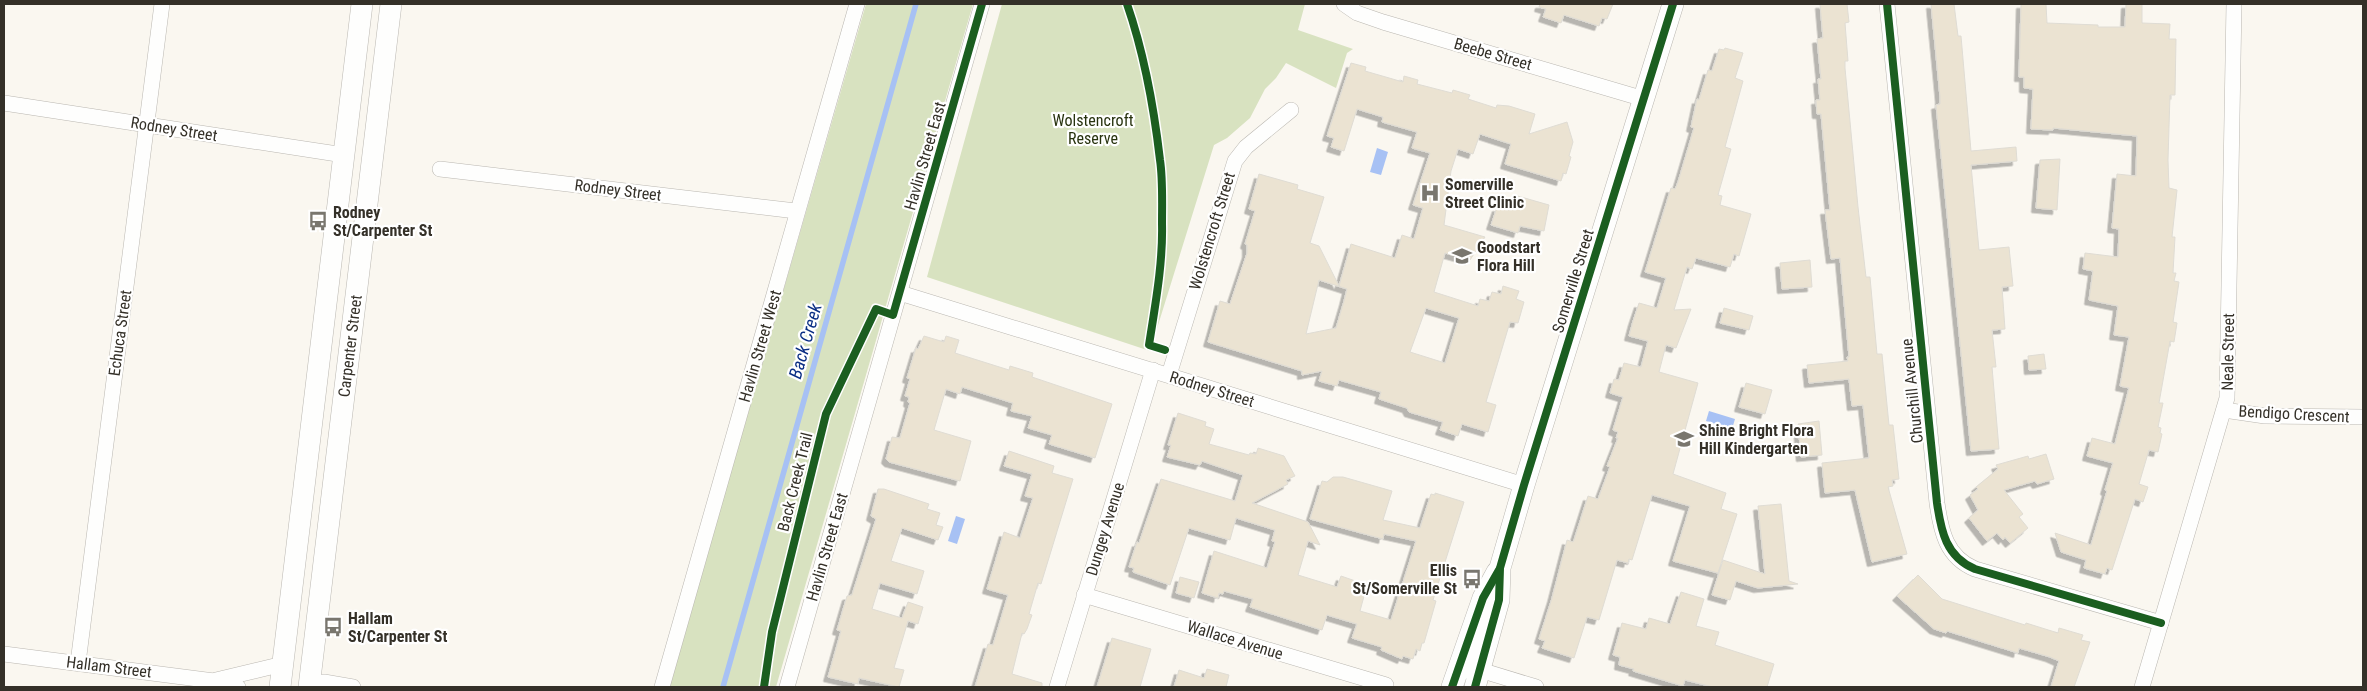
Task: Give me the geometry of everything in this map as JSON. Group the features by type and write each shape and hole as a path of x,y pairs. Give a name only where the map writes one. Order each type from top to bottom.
{"street":[{"name":"Echuca Street","path":"78,663 162,4"},
{"name":"Carpenter Street","path":"280,687 362,4"},
{"name":"Carpenter Street","path":"305,686 373,159 391,4"},
{"name":"Havlin Street West","path":"662,687 796,211 857,4"},
{"name":"Havlin Street East","path":"787,687 982,4"},
{"name":"Beebe Street","path":"1344,4 1357,13 1383,22 1644,99"},
{"name":"Somerville Street","path":"1454,680 1483,598 1500,568 1673,4"},
{"name":"Churchill Avenue","path":"1887,4 1937,503 1945,540 1956,557 1975,569 2161,623"},
{"name":"Neale Street","path":"2142,687 2224,410 2228,358 2234,4"},
{"name":"Rodney Street","path":"4,103 344,155"},
{"name":"Wolstencroft Street","path":"1169,375 1235,161 1246,147 1291,110"},
{"path":"344,155 373,159"},
{"name":"Rodney Street","path":"440,169 796,211"},
{"name":"Rodney Street","path":"900,293 1524,485"},
{"name":"Dungey Avenue","path":"1057,687 1153,370"},
{"name":"Bendigo Crescent","path":"2224,410 2265,416 2363,417"},
{"name":"Somerville Street","path":"1476,682 1499,600 1500,568"},
{"name":"Wallace Avenue","path":"1084,595 1386,685"},
{"name":"Hallam Street","path":"4,654 214,681 238,687"},
{"name":"Hallam Street","path":"214,681 283,664"},
{"path":"1454,680 1536,687"},
{"path":"305,686 324,682 354,687"}],"green space":[{"path":"866,4 973,4 776,687 669,687"},
{"name":"Wolstencroft Reserve","path":"1002,4 1305,4 1298,30 1353,49 1347,53 1336,88 1286,63 1276,78 1265,89 1250,118 1227,138 1214,145 1150,351 927,277"}],"water":[{"path":"1377,148 1388,152 1381,175 1370,172"},
{"path":"1709,411 1735,419 1732,429 1706,421"},
{"path":"956,516 965,519 957,544 948,541"}],"building":[{"path":"1540,4 1613,4 1607,19 1602,18 1599,26 1564,15 1561,23 1543,17 1546,9 1539,7"},
{"path":"1820,4 1847,4 1849,22 1845,23 1848,61 1845,61 1845,68 1858,207 1866,277 1870,277 1877,354 1882,354 1889,425 1893,425 1899,479 1892,480 1893,486 1888,487 1907,554 1872,562 1855,490 1825,493 1822,463 1869,458 1863,405 1852,406 1849,379 1809,383 1807,365 1848,361 1847,357 1849,357 1840,258 1831,259 1825,210 1830,210 1821,114 1817,114 1816,100 1820,100 1818,79 1821,79 1817,39 1823,38"},
{"path":"1931,4 1954,4 1958,36 1961,36 1971,151 2016,147 2017,161 1971,165 1979,250 2009,247 2013,286 2002,287 2005,329 1992,330 1996,367 1992,367 1999,449 1971,451 1936,105 1940,104 1940,97"},
{"path":"2021,4 2046,4 2047,23 2125,27 2126,4 2142,4 2142,23 2170,24 2169,39 2176,39 2175,95 2170,95 2168,160 2169,188 2177,190 2172,237 2175,237 2173,273 2176,273 2174,281 2179,282 2173,322 2177,323 2174,342 2170,341 2159,403 2163,403 2158,427 2161,428 2160,433 2162,434 2158,452 2149,450 2139,484 2148,487 2143,502 2135,499 2112,570 2107,568 2105,574 2084,568 2086,560 2061,552 2055,533 2091,545 2113,463 2087,456 2092,438 2115,444 2129,388 2120,386 2129,337 2114,335 2118,306 2089,300 2093,271 2083,269 2085,253 2118,257 2119,229 2112,228 2117,174 2136,176 2137,136 2053,128 2053,130 2031,129 2033,89 2024,88 2024,77 2019,77"},
{"path":"1725,48 1743,53 1735,78 1743,81 1725,147 1731,149 1718,195 1722,196 1720,205 1751,214 1739,256 1734,254 1730,267 1696,258 1692,269 1687,267 1674,310 1691,309 1676,348 1666,345 1659,372 1698,383 1673,474 1726,493 1721,509 1737,514 1718,573 1673,561 1690,506 1652,495 1632,560 1629,559 1628,563 1617,560 1599,620 1587,617 1574,658 1542,648 1545,641 1539,639 1567,540 1573,542 1588,496 1598,499 1610,467 1607,466 1618,438 1616,438 1618,432 1613,430 1623,397 1610,393 1614,379 1619,380 1624,363 1641,367 1648,341 1629,336 1633,321 1639,303 1657,308 1666,278 1645,272 1671,188 1675,189 1678,182 1694,128 1691,127 1697,99 1699,100 1708,70 1712,71 1719,49 1724,50"},
{"path":"1351,63 1366,67 1365,71 1403,82 1404,76 1418,80 1417,84 1452,93 1453,90 1470,95 1468,99 1496,108 1497,105 1509,106 1535,114 1529,134 1567,122 1573,142 1566,174 1563,173 1561,181 1505,164 1511,144 1480,134 1473,154 1458,149 1451,171 1444,225 1485,237 1470,260 1445,253 1434,292 1478,306 1480,299 1489,301 1492,292 1501,294 1503,286 1519,291 1516,299 1524,302 1518,323 1510,322 1486,402 1496,405 1488,432 1462,424 1458,436 1440,430 1443,422 1409,412 1407,408 1379,399 1381,392 1339,380 1337,386 1319,381 1322,371 1302,375 1302,371 1208,342 1220,301 1230,304 1247,253 1247,245 1245,244 1255,211 1249,209 1259,174 1298,185 1297,189 1324,197 1310,243 1319,246 1339,286 1351,244 1395,258 1402,235 1414,239 1423,208 1413,205 1430,153 1412,148 1417,132 1382,122 1383,117 1357,109 1344,151 1331,147 1334,138 1327,136","holes":["1319,280 1347,289 1336,328 1306,334","1426,308 1459,318 1445,363 1410,352"]},
{"path":"2060,159 2057,210 2036,208 2040,160"},
{"path":"1514,195 1549,205 1544,231 1520,226 1518,233 1491,225 1497,207 1510,210"},
{"path":"1810,260 1812,287 1782,289 1780,263"},
{"path":"1724,308 1753,316 1749,330 1720,323"},
{"path":"924,336 944,342 946,336 959,340 955,353 1009,370 1010,366 1033,373 1032,377 1112,404 1095,458 1049,444 1052,435 1028,428 1032,416 1011,411 1013,403 962,387 960,394 946,389 934,430 971,441 960,481 889,462 886,459 892,437 900,438 910,403 908,402 909,397 905,396 910,379 907,378 916,348 918,349"},
{"path":"2044,354 2046,369 2029,370 2028,356"},
{"path":"1746,383 1772,390 1765,414 1739,407"},
{"path":"1178,413 1206,422 1205,426 1214,429 1209,444 1249,455 1250,453 1256,454 1258,448 1284,456 1295,476 1286,480 1288,484 1252,503 1308,522 1320,545 1308,541 1298,575 1337,587 1341,576 1367,585 1360,611 1391,620 1416,541 1384,534 1383,539 1310,519 1322,481 1327,482 1333,477 1343,477 1392,491 1383,520 1420,528 1431,494 1435,495 1435,493 1464,502 1433,600 1436,601 1424,643 1422,643 1420,651 1416,649 1413,659 1403,656 1402,659 1381,650 1382,647 1352,638 1357,624 1327,615 1322,630 1250,607 1253,599 1224,591 1223,594 1219,593 1218,598 1202,593 1214,551 1267,568 1275,542 1272,541 1275,530 1236,518 1230,540 1189,528 1170,585 1133,572 1134,568 1129,567 1161,479 1235,501 1243,475 1202,461 1200,465 1167,457 1171,445 1168,445"},
{"path":"1819,421 1822,455 1801,457 1798,424"},
{"path":"1009,451 1054,466 1052,473 1073,479 1041,584 1038,583 1029,614 1032,615 1027,629 1024,634 1022,633 1012,674 1042,683 1042,687 975,687 988,644 993,645 1008,595 987,589 1004,532 1020,538 1033,498 1025,496 1032,474 1004,466"},
{"path":"2046,454 2054,479 2037,484 2035,481 2004,490 2023,514 2019,517 2028,528 2010,543 2005,537 2003,540 1997,533 1987,541 1969,518 1978,510 1970,495 1978,489 1976,487 1998,469 1996,465 2028,456 2029,459"},
{"path":"878,489 884,489 929,504 927,509 940,513 936,525 943,527 938,540 902,528 891,561 924,571 917,594 880,583 872,609 902,618 908,602 923,607 918,624 908,621 894,668 904,670 899,687 859,678 858,684 828,677 841,631 837,630 847,596 852,595 876,519 871,516"},
{"path":"1781,504 1789,581 1798,584 1758,588 1736,581 1730,600 1712,595 1723,560 1765,574 1758,506"},
{"path":"1918,575 1942,599 2025,625 2026,623 2058,633 2059,628 2083,635 2081,640 2090,642 2074,687 2051,687 2059,661 2050,657 2019,648 2018,653 1947,631 1946,633 1934,629 1897,596"},
{"path":"1180,577 1199,582 1194,598 1176,593"},
{"path":"1681,592 1704,599 1696,626 1719,632 1715,645 1774,664 1767,687 1713,687 1685,680 1683,686 1619,665 1620,657 1613,655 1622,623 1646,629 1649,618 1670,624"},
{"path":"1112,638 1151,649 1140,687 1097,687"},
{"path":"1207,669 1229,675 1226,687 1174,687 1179,670 1204,678"}],"waterway":[{"name":"Back Creek","path":"723,687 916,4"}],"cycle path":[{"name":"Back Creek Trail","path":"764,687 772,632 826,414 876,309 893,315 982,4"},
{"path":"1127,4 1148,81 1161,168 1161,254 1149,345 1165,350"},
{"path":"1475,687 1499,600 1500,568 1524,485 1673,4"},
{"path":"1887,4 1937,503 1943,533 1957,558 1975,569 2161,623"},
{"path":"1452,687 1483,598 1499,570"}],"place":[{"name":"Somerville Street Clinic","path":"1430,193"},
{"name":"Rodney St/Carpenter St","path":"318,221"},
{"name":"Goodstart Flora Hill","path":"1462,256"},
{"name":"Shine Bright Flora Hill Kindergarten","path":"1684,439"},
{"name":"Ellis St/Somerville St","path":"1472,579"},
{"name":"Hallam St/Carpenter St","path":"333,627"}]}
